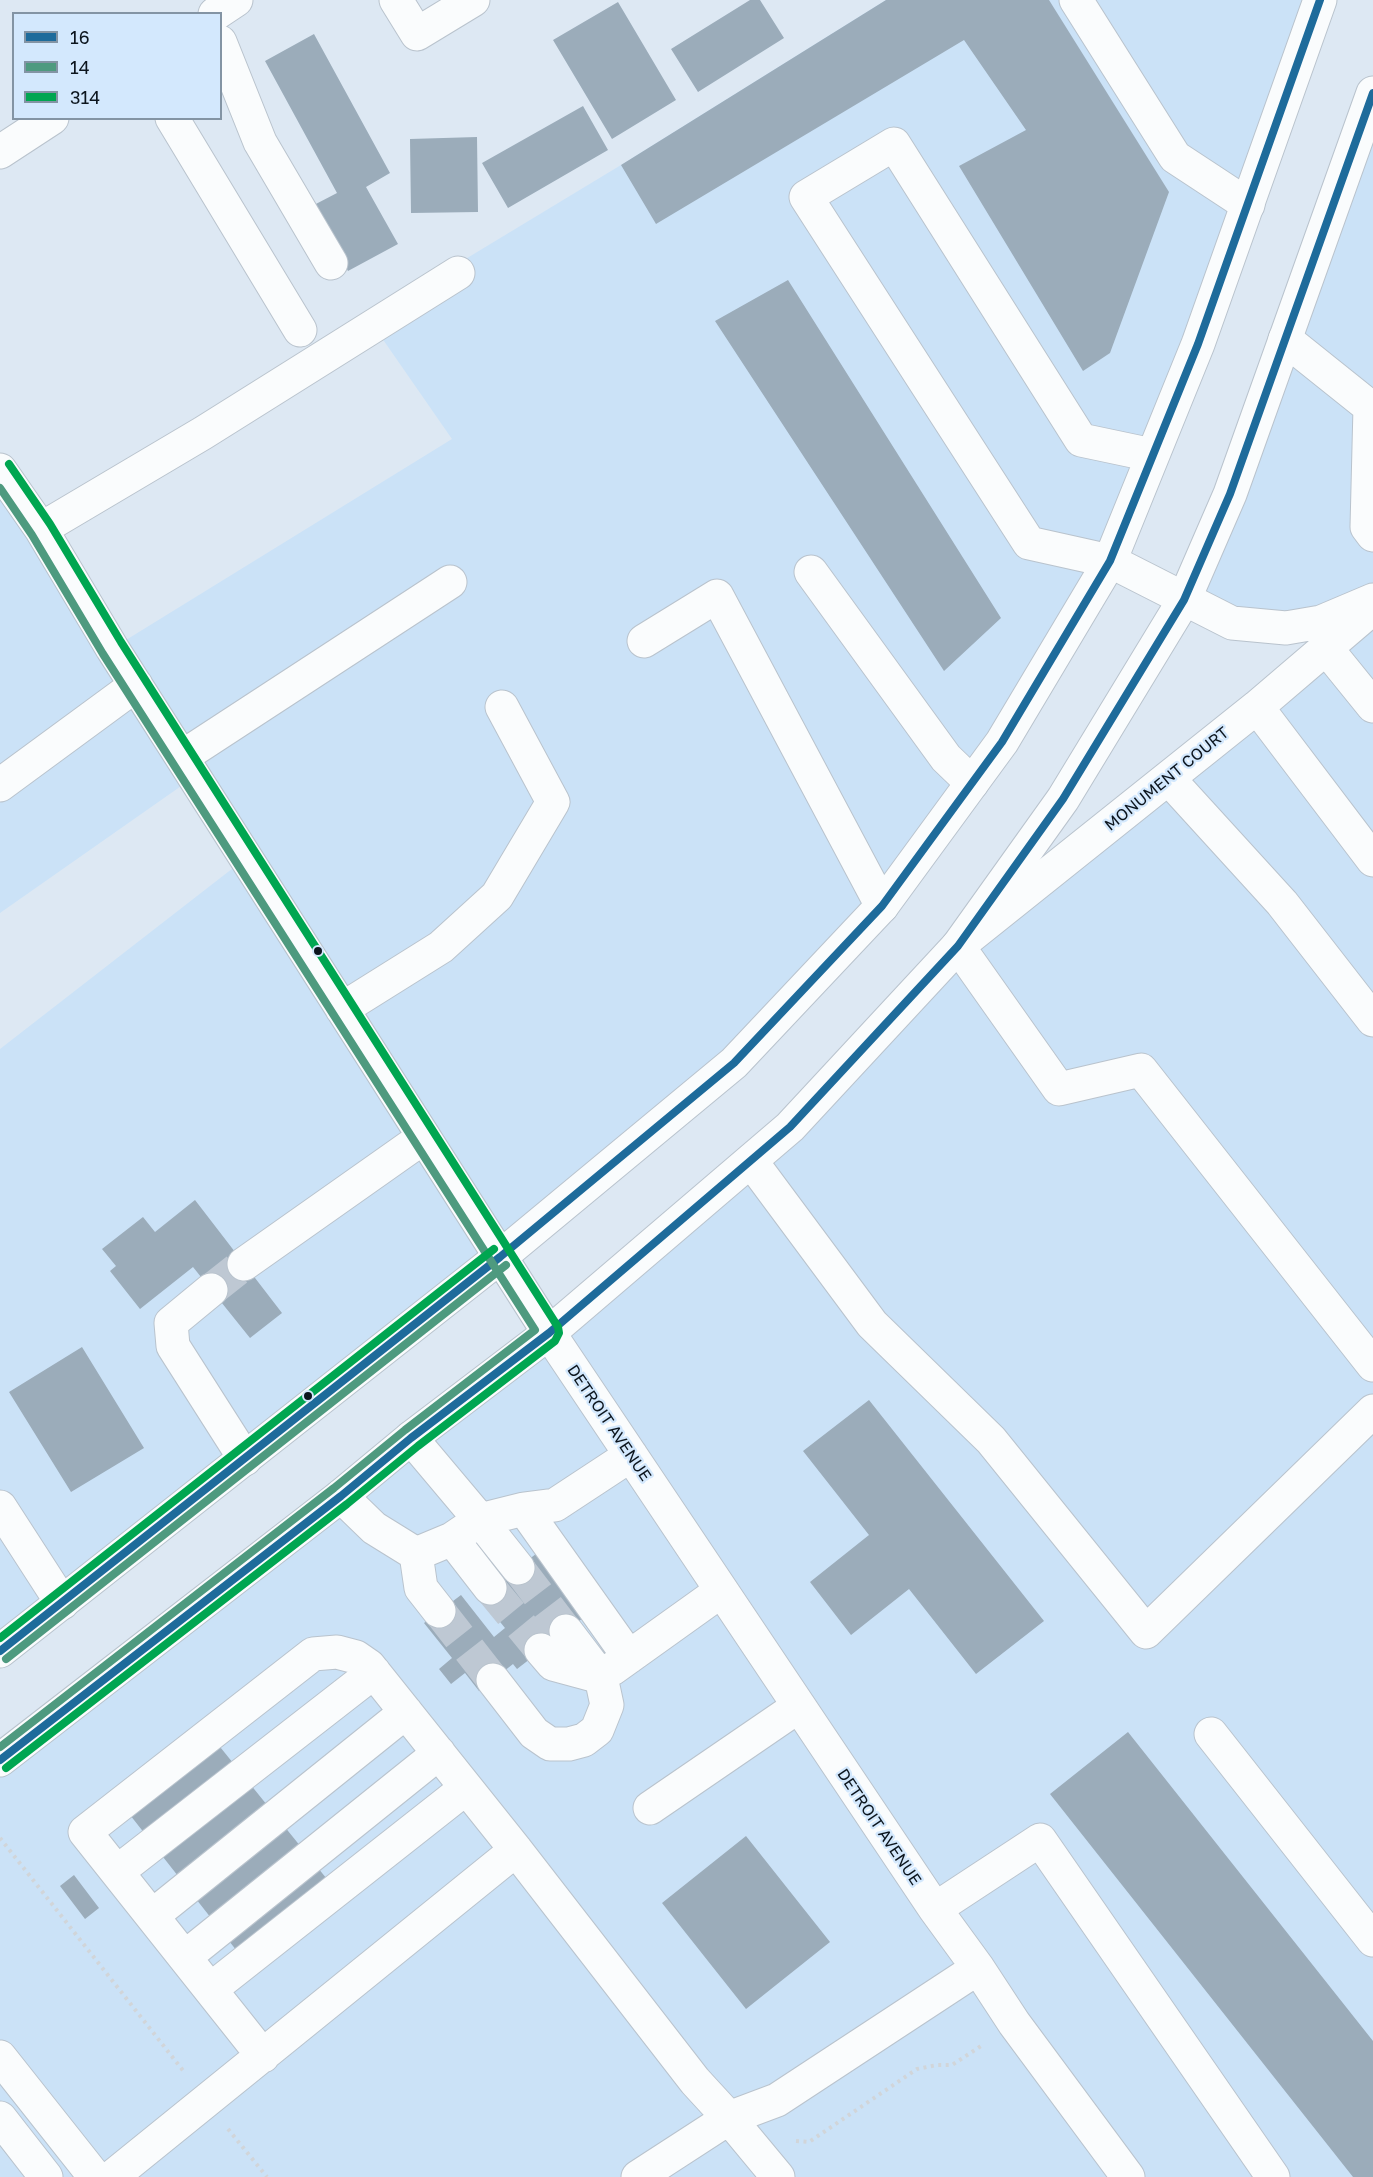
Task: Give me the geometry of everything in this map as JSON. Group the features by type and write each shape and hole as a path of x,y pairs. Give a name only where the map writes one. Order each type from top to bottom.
{"main road":[{"path":"218,12 236,0"},
{"path":"396,0 417,34 473,0"},
{"path":"1076,0 1175,157 1248,205"},
{"path":"0,1651 500,1257 734,1063 882,906 1002,742 1110,561 1198,344 1320,0"},
{"path":"222,47 260,142 331,263"},
{"path":"0,1760 341,1496 411,1438 549,1333 790,1127 958,946 1063,799 1184,600 1230,494 1373,93"},
{"path":"0,152 49,120"},
{"path":"173,120 300,330"},
{"path":"1152,455 1082,440 894,144 806,197 1029,543 1110,561 1232,623 1286,628 1321,622 1373,600"},
{"path":"41,529 203,433 458,273"},
{"path":"1285,339 1370,407 1367,526 1373,535"},
{"name":"DETROIT AVENUE","path":"0,470 41,529 136,685 549,1333 934,1910 1128,2177"},
{"path":"810,572 946,758 972,783"},
{"path":"182,757 450,582"},
{"path":"644,641 717,596 882,906"},
{"name":"MONUMENT COURT","path":"958,946 1257,706 1373,608"},
{"path":"1326,648 1373,706"},
{"path":"0,785 136,685"},
{"path":"1257,706 1373,860"},
{"path":"342,1009 441,947 497,896 553,802 501,707"},
{"path":"1168,778 1282,903 1373,1020"},
{"path":"958,946 1059,1089 1141,1070 1373,1365"},
{"path":"244,1264 424,1137"},
{"path":"751,1161 872,1324 991,1440 1146,1632 1373,1411"},
{"path":"211,1290 171,1323 173,1346 245,1459"},
{"path":"411,1438 518,1568"},
{"path":"416,1554 452,1539 480,1520 524,1509 555,1505 631,1455"},
{"path":"341,1496 374,1528 416,1554 421,1588 439,1611"},
{"path":"0,1507 62,1603"},
{"path":"524,1509 629,1657"},
{"path":"452,1539 490,1588"},
{"path":"601,1677 721,1591"},
{"path":"493,1680 534,1733 550,1744 569,1744 584,1740 597,1730 608,1705 601,1677 554,1641"},
{"path":"263,2056 85,1832 313,1654 336,1652 356,1657 369,1666 516,1850 694,2081 769,2166"},
{"path":"117,1872 374,1672"},
{"path":"650,1808 799,1706"},
{"path":"152,1916 406,1712"},
{"path":"1211,1734 1373,1940"},
{"path":"185,1957 439,1753"},
{"path":"211,1989 466,1788"},
{"path":"934,1910 1040,1840 1260,2172"},
{"path":"112,2177 516,1850"},
{"path":"638,2177 729,2118 777,2100 978,1968"},
{"path":"0,2057 95,2177"},
{"path":"0,2118 46,2177"}],"path":[{"path":"0,1838 267,2177"},
{"path":"769,2166 788,2141 809,2142 917,2069 937,2065 952,2066 1014,2023"}],"shaded area":[{"path":"886,0 1320,0 1198,344 1002,742 734,1063 0,1651 0,1049 246,858 194,777 0,913 0,472 113,648 452,439 368,318 621,165"},
{"path":"1373,93 1373,600 1321,622 1184,600"},
{"path":"1373,608 1373,2177 0,2177 0,1757 549,1333 958,946"}],"building":[{"path":"750,0 760,0 784,38 698,92 671,49"},
{"path":"886,0 1049,0 1169,192 1110,353 1083,371 959,166 1026,130 964,40 656,224 621,165"},
{"path":"618,2 676,100 612,139 553,40"},
{"path":"314,34 390,173 366,187 398,244 348,271 312,206 337,193 265,61"},
{"path":"583,106 608,150 508,208 482,163"},
{"path":"477,137 478,212 411,213 410,139"},
{"path":"788,280 1001,618 944,671 715,321"},
{"path":"195,1200 282,1313 250,1338 193,1267 140,1309 110,1271 116,1266 102,1249 143,1217 155,1232"},
{"path":"82,1347 144,1448 71,1492 9,1392"},
{"path":"869,1400 1044,1621 976,1674 909,1589 851,1635 810,1582 869,1535 803,1451"},
{"path":"536,1554 583,1618 517,1669 513,1664 479,1691 465,1673 451,1684 439,1669 452,1658 424,1623 461,1595 494,1637 505,1628 479,1596"},
{"path":"1128,1732 1373,2041 1373,2177 1353,2177 1050,1794"},
{"path":"212,1737 335,1889 244,1960 123,1806"},
{"path":"746,1836 830,1942 746,2009 662,1903"},
{"path":"74,1875 99,1908 85,1919 60,1886"}],"tunnel":[{"path":"211,1290 244,1264"},
{"path":"518,1568 566,1631"},
{"path":"490,1588 541,1650"},
{"path":"439,1611 493,1680"}],"transit line":[{"name":"16","path":"0,1651 500,1257 734,1063 882,906 1002,742 1110,561 1198,344 1320,0"},
{"name":"16","path":"0,1760 341,1496 411,1438 549,1333 790,1127 958,946 1063,799 1184,600 1230,494 1373,93"},
{"name":"314","path":"6,1768 555,1341 559,1333 558,1327 121,642 50,524 9,464"},
{"name":"14","path":"0,488 32,535 103,654 535,1330 0,1747"},
{"name":"314","path":"0,1638 494,1249"},
{"name":"14","path":"6,1659 506,1265"}]}
